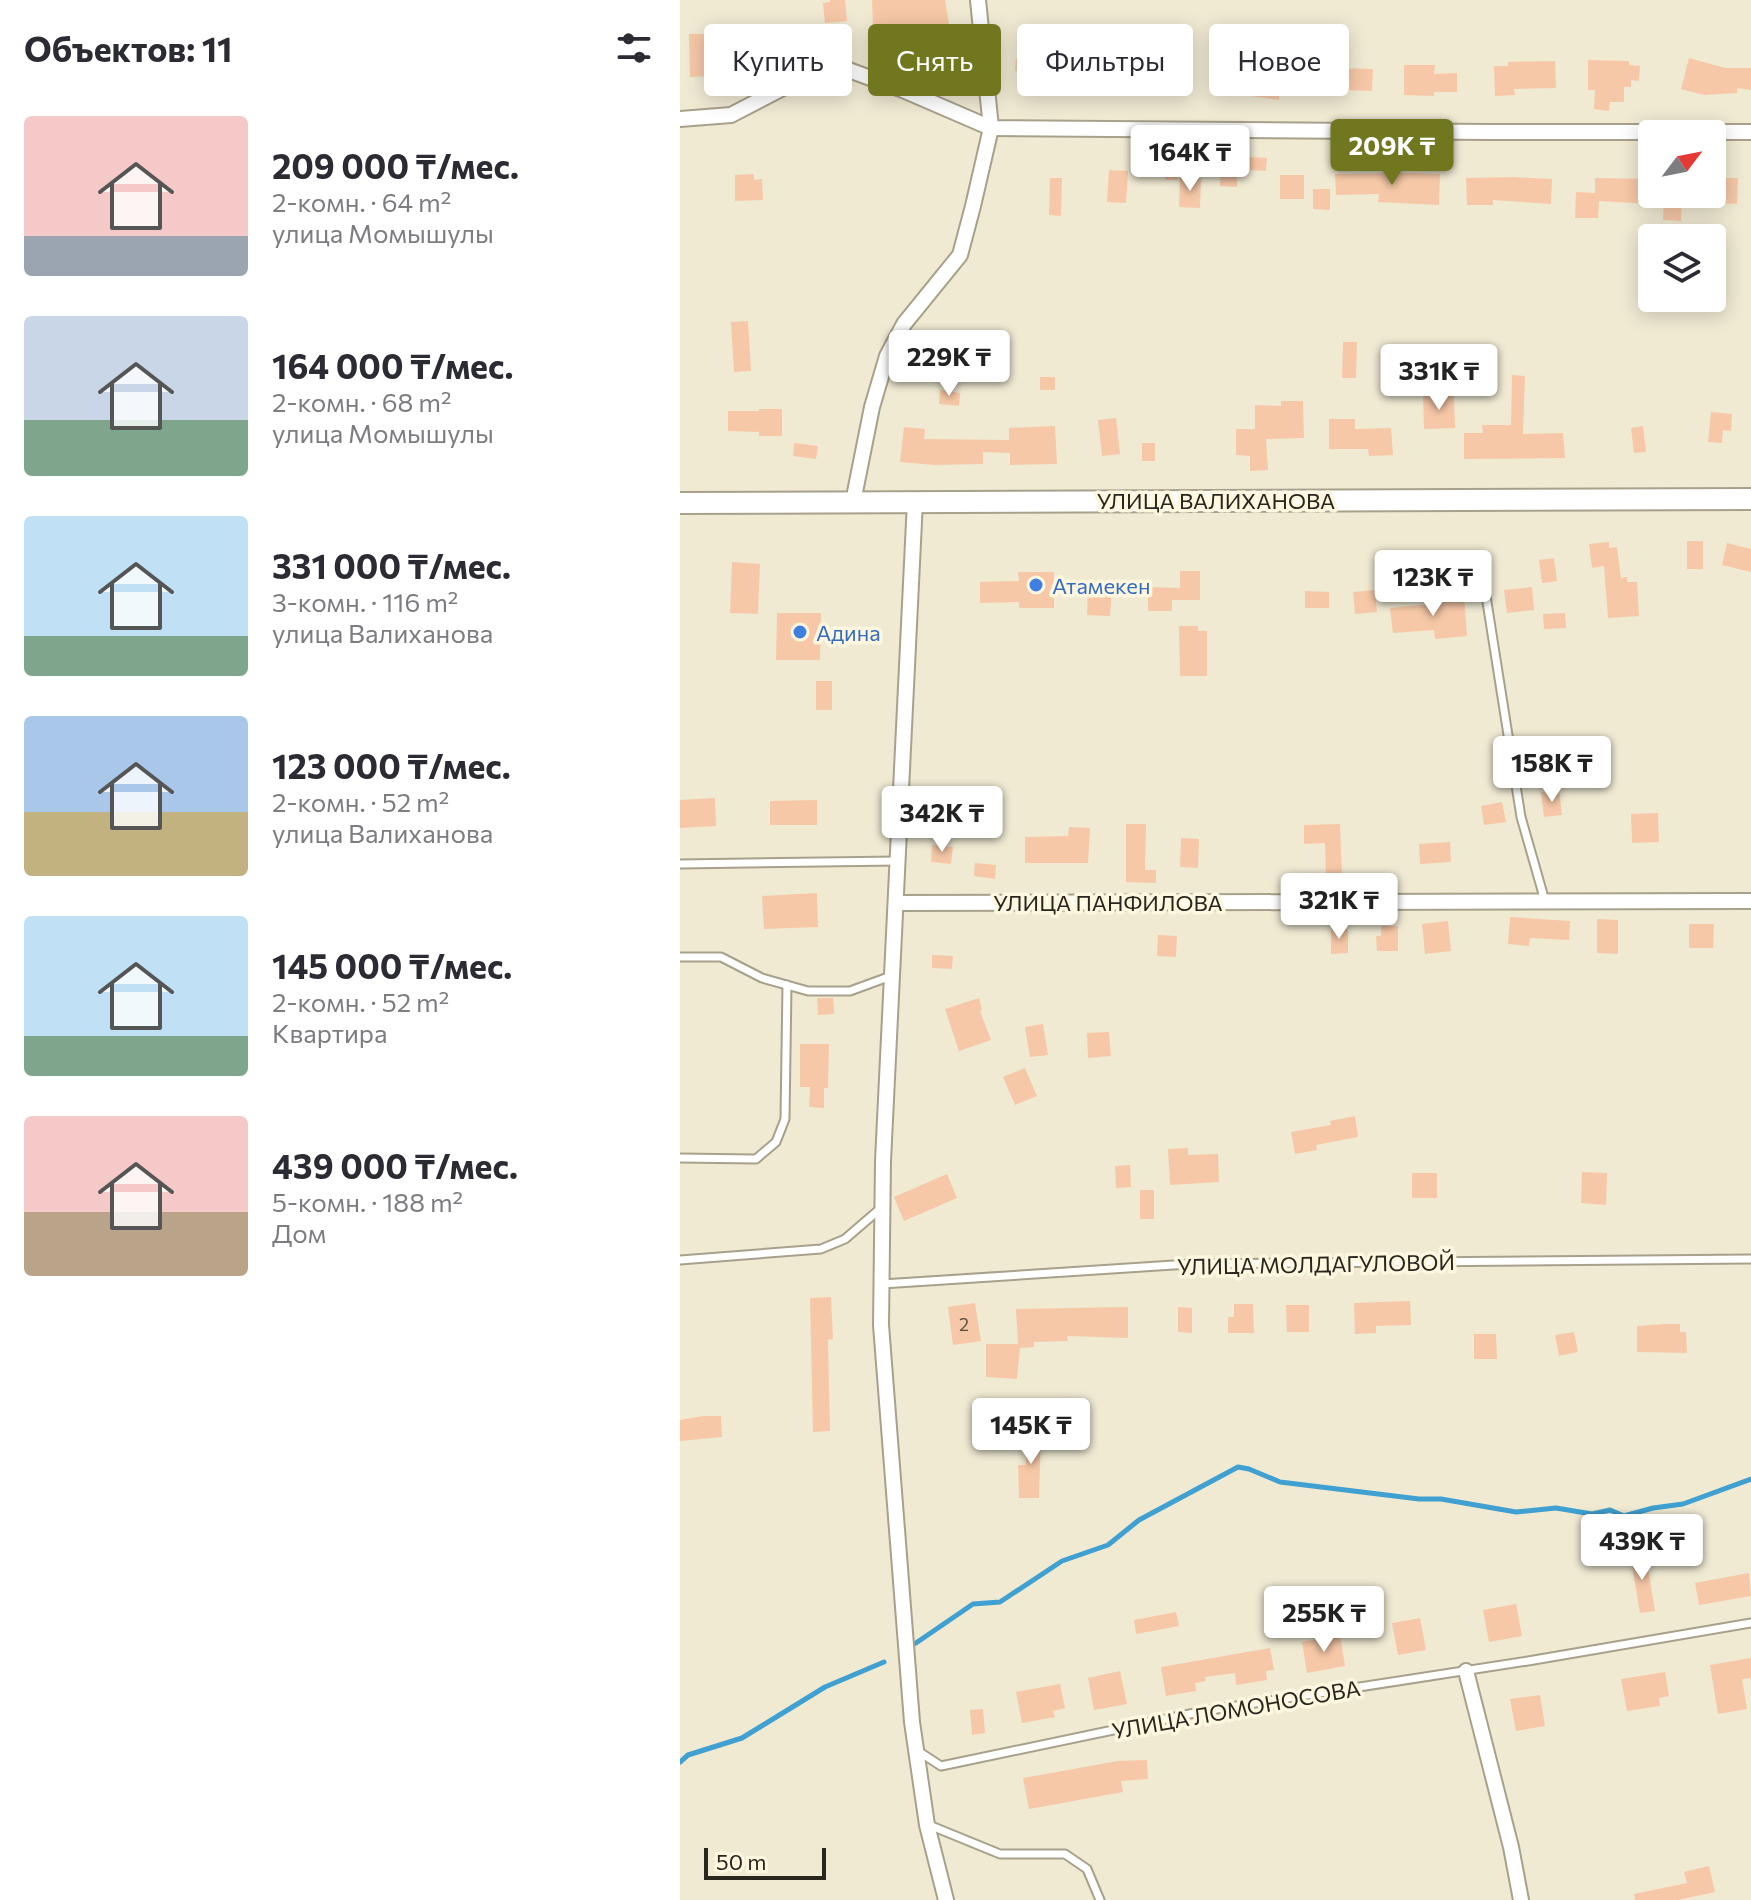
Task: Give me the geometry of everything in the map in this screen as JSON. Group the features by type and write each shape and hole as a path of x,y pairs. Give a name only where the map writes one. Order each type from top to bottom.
{"main road":[{"name":"УЛИЦА ВАЛИХАНОВА","path":"680,503 1751,499"}],"street":[{"path":"853,502 872,407 887,356 904,324 960,255 991,128 978,0"},
{"path":"680,119 731,115 808,75 835,65 991,128 1751,132"},
{"path":"915,501 883,1161 881,1325 899,1579 916,1750 927,1825 946,1900"},
{"name":"УЛИЦА ПАНФИЛОВА","path":"896,903 1751,901"},
{"path":"1466,1671 1511,1847 1521,1900"}],"lane":[{"path":"1480,558 1521,817 1545,901"},
{"path":"680,864 898,861"},
{"path":"680,957 721,957 762,978 808,991 850,991 893,975"},
{"path":"680,1158 756,1159 776,1142 785,1119 787,985"},
{"path":"680,1260 821,1249 845,1239 883,1206"},
{"name":"УЛИЦА МОЛДАГУЛОВОЙ","path":"882,1284 1189,1264 1751,1259"},
{"name":"УЛИЦА ЛОМОНОСОВА","path":"916,1750 941,1766 1204,1711 1751,1623"},
{"path":"927,1825 1000,1854 1065,1854 1087,1869 1100,1900"}],"building":[{"path":"845,0 847,21 825,23 823,3"},
{"path":"872,0 945,0 949,24 873,24"},
{"path":"689,34 704,34 704,76 690,77"},
{"path":"1689,58 1725,68 1751,68 1751,90 1737,88 1737,93 1704,95 1681,89"},
{"path":"1588,60 1629,61 1629,65 1640,66 1639,81 1631,80 1631,87 1624,87 1624,102 1610,102 1609,111 1594,109 1595,90 1588,90"},
{"path":"1555,61 1556,88 1514,89 1515,95 1495,96 1494,66 1508,66 1508,62"},
{"path":"1404,65 1435,65 1434,74 1457,73 1457,92 1434,92 1434,96 1404,95"},
{"path":"1349,68 1373,69 1372,91 1349,90"},
{"path":"1251,96 1279,96 1279,100"},
{"path":"1248,157 1267,158 1266,171 1248,170"},
{"path":"1221,161 1237,161 1237,187 1220,186"},
{"path":"1166,165 1178,166 1177,180 1165,180"},
{"path":"1109,170 1128,171 1126,203 1107,202"},
{"path":"754,174 754,180 762,179 763,200 735,201 735,175"},
{"path":"1335,174 1440,174 1439,205 1378,202 1379,194 1336,195"},
{"path":"1280,175 1304,175 1304,199 1280,199"},
{"path":"1050,178 1062,178 1061,216 1049,215"},
{"path":"1180,178 1201,179 1200,208 1179,207"},
{"path":"1466,178 1552,179 1551,204 1493,200 1493,205 1467,205"},
{"path":"1595,178 1638,179 1638,203 1599,201 1598,218 1575,218 1576,192 1595,193"},
{"path":"1726,178 1738,178 1737,204 1726,203"},
{"path":"1313,189 1330,189 1330,210 1313,209"},
{"path":"1663,208 1681,208 1681,221 1663,220"},
{"path":"748,321 751,371 734,372 731,322"},
{"path":"1343,342 1357,342 1356,378 1342,378"},
{"path":"1512,375 1525,376 1523,434 1563,433 1565,458 1464,459 1464,433 1483,433 1482,425 1511,425"},
{"path":"1040,377 1055,377 1055,390 1040,390"},
{"path":"940,390 960,393 959,406 939,404"},
{"path":"1454,395 1455,428 1424,429 1423,396"},
{"path":"1281,401 1303,401 1304,438 1266,439 1268,470 1250,471 1250,456 1236,455 1236,429 1255,429 1255,405 1281,406"},
{"path":"782,409 782,436 728,431 728,411"},
{"path":"1711,412 1732,414 1731,431 1723,430 1722,443 1708,442"},
{"path":"1116,418 1120,454 1102,456 1098,420"},
{"path":"1329,419 1355,419 1355,429 1391,428 1393,455 1369,456 1368,449 1329,449"},
{"path":"1055,426 1057,464 1010,465 1010,453 983,452 983,464 900,462 904,427 925,429 924,439 1009,440 1009,428"},
{"path":"1643,426 1646,452 1634,453 1631,428"},
{"path":"794,443 818,446 816,459 793,456"},
{"path":"1142,443 1155,443 1155,461 1142,461"},
{"path":"1687,541 1703,541 1703,569 1687,569"},
{"path":"1609,542 1609,548 1617,547 1621,578 1627,577 1627,582 1637,582 1639,616 1608,618 1604,566 1592,568 1589,544"},
{"path":"1727,543 1751,549 1751,572 1722,565"},
{"path":"1554,558 1557,581 1542,583 1539,560"},
{"path":"732,562 760,564 758,614 730,613"},
{"path":"1180,571 1200,571 1200,600 1172,600 1172,611 1148,611 1148,587 1180,588"},
{"path":"1018,572 1054,572 1054,608 1019,608 1019,602 980,603 980,582 1019,581"},
{"path":"1088,584 1112,586 1110,616 1087,615"},
{"path":"1532,587 1534,610 1507,613 1504,590"},
{"path":"1375,590 1377,612 1355,614 1353,592"},
{"path":"1305,591 1329,592 1329,608 1305,608"},
{"path":"1464,595 1467,636 1435,639 1434,630 1393,633 1390,608 1432,604 1432,598"},
{"path":"777,613 821,613 820,660 776,660"},
{"path":"1565,613 1566,628 1544,629 1543,614"},
{"path":"1179,626 1198,626 1198,631 1207,631 1207,676 1180,676"},
{"path":"816,681 832,681 832,710 816,710"},
{"path":"1559,790 1562,815 1544,817 1541,792"},
{"path":"715,798 716,826 680,828 680,800"},
{"path":"817,800 817,825 770,825 770,801"},
{"path":"1502,802 1506,822 1484,825 1481,806"},
{"path":"1658,813 1659,842 1632,843 1631,814"},
{"path":"1126,824 1146,824 1145,870 1156,870 1156,883 1126,882"},
{"path":"1340,824 1342,878 1326,878 1325,843 1304,844 1304,825"},
{"path":"1069,827 1090,828 1088,863 1025,863 1025,837 1068,836"},
{"path":"1181,838 1199,839 1198,868 1180,867"},
{"path":"1450,842 1451,862 1420,864 1419,844"},
{"path":"932,845 953,847 951,864 931,862"},
{"path":"975,863 996,865 995,879 974,876"},
{"path":"817,893 818,927 764,929 762,896"},
{"path":"1510,917 1570,921 1569,940 1530,938 1529,946 1508,944"},
{"path":"1597,919 1618,920 1618,954 1597,953"},
{"path":"1448,921 1451,951 1425,954 1422,924"},
{"path":"1689,924 1714,924 1713,948 1689,948"},
{"path":"1381,926 1398,926 1398,951 1377,951 1376,936 1381,936"},
{"path":"1331,929 1348,929 1348,953 1331,954"},
{"path":"1158,935 1177,936 1176,957 1157,956"},
{"path":"932,955 953,956 952,969 932,968"},
{"path":"817,998 833,998 834,1014 818,1015"},
{"path":"979,998 980,1011 991,1040 959,1051 945,1009"},
{"path":"1043,1024 1048,1055 1030,1057 1025,1027"},
{"path":"1109,1032 1111,1056 1088,1058 1087,1033"},
{"path":"800,1044 829,1044 828,1088 824,1088 824,1108 809,1107 810,1087 800,1087"},
{"path":"1025,1068 1037,1096 1015,1105 1003,1077"},
{"path":"1355,1116 1358,1137 1316,1145 1317,1150 1295,1154 1291,1132 1331,1125 1330,1121"},
{"path":"1188,1148 1188,1155 1218,1154 1219,1182 1170,1185 1168,1149"},
{"path":"1130,1165 1131,1187 1116,1188 1115,1166"},
{"path":"1582,1172 1607,1173 1606,1205 1581,1203"},
{"path":"1412,1173 1437,1173 1437,1198 1412,1198"},
{"path":"947,1174 957,1198 904,1221 894,1197"},
{"path":"1140,1190 1154,1190 1154,1219 1140,1219"},
{"path":"831,1297 833,1339 828,1340 830,1431 813,1432 810,1298"},
{"path":"1410,1301 1411,1325 1376,1326 1376,1333 1355,1334 1354,1303"},
{"path":"975,1303 981,1341 953,1345 948,1307"},
{"path":"1234,1304 1253,1304 1254,1333 1228,1333 1228,1317 1234,1317"},
{"path":"1286,1305 1309,1305 1309,1332 1287,1332"},
{"path":"1128,1307 1128,1338 1067,1336 1068,1341 1034,1342 1034,1347 1020,1348 1017,1379 986,1377 986,1344 1018,1344 1016,1309"},
{"path":"1178,1307 1192,1308 1192,1333 1178,1332"},
{"path":"1680,1324 1680,1332 1686,1332 1687,1353 1637,1352 1637,1326"},
{"path":"1574,1332 1578,1352 1559,1356 1555,1335"},
{"path":"1474,1334 1496,1334 1497,1359 1474,1359"},
{"path":"721,1416 722,1437 680,1441 680,1420"},
{"path":"1026,1429 1041,1429 1039,1498 1019,1498 1018,1465 1026,1465"},
{"path":"1645,1551 1655,1611 1640,1613 1630,1553"},
{"path":"1749,1573 1751,1596 1699,1605 1695,1583"},
{"path":"1516,1604 1522,1636 1489,1642 1483,1610"},
{"path":"1176,1612 1179,1626 1136,1634 1134,1620"},
{"path":"1420,1618 1426,1650 1398,1655 1392,1623"},
{"path":"1340,1635 1345,1666 1307,1673 1302,1642"},
{"path":"1270,1648 1274,1670 1266,1671 1267,1680 1236,1685 1235,1673 1205,1677 1206,1681 1195,1683 1196,1691 1166,1696 1161,1667"},
{"path":"1751,1658 1751,1678 1742,1679 1747,1709 1718,1714 1710,1665"},
{"path":"1120,1671 1127,1704 1094,1710 1088,1678"},
{"path":"1665,1672 1669,1696 1659,1698 1660,1706 1627,1711 1621,1679"},
{"path":"1060,1684 1065,1708 1053,1711 1055,1717 1022,1723 1016,1692"},
{"path":"1540,1695 1545,1726 1516,1731 1510,1699"},
{"path":"983,1709 985,1733 972,1735 970,1710"},
{"path":"1147,1760 1148,1779 1121,1781 1123,1792 1029,1809 1023,1778 1118,1761"},
{"path":"1709,1866 1715,1892 1678,1900 1635,1900 1634,1894 1687,1883 1684,1872"}],"waterway":[{"path":"916,1643 973,1604 1000,1602 1062,1561 1108,1545 1139,1520 1238,1467 1280,1482 1441,1499 1516,1512 1556,1508 1592,1514 1610,1510 1624,1516 1683,1504 1751,1479"},
{"path":"680,1762 688,1755 742,1738 825,1687 884,1662"}],"place":[{"name":"Атамекен","path":"1036,585"},
{"name":"Адина","path":"800,632"}]}
